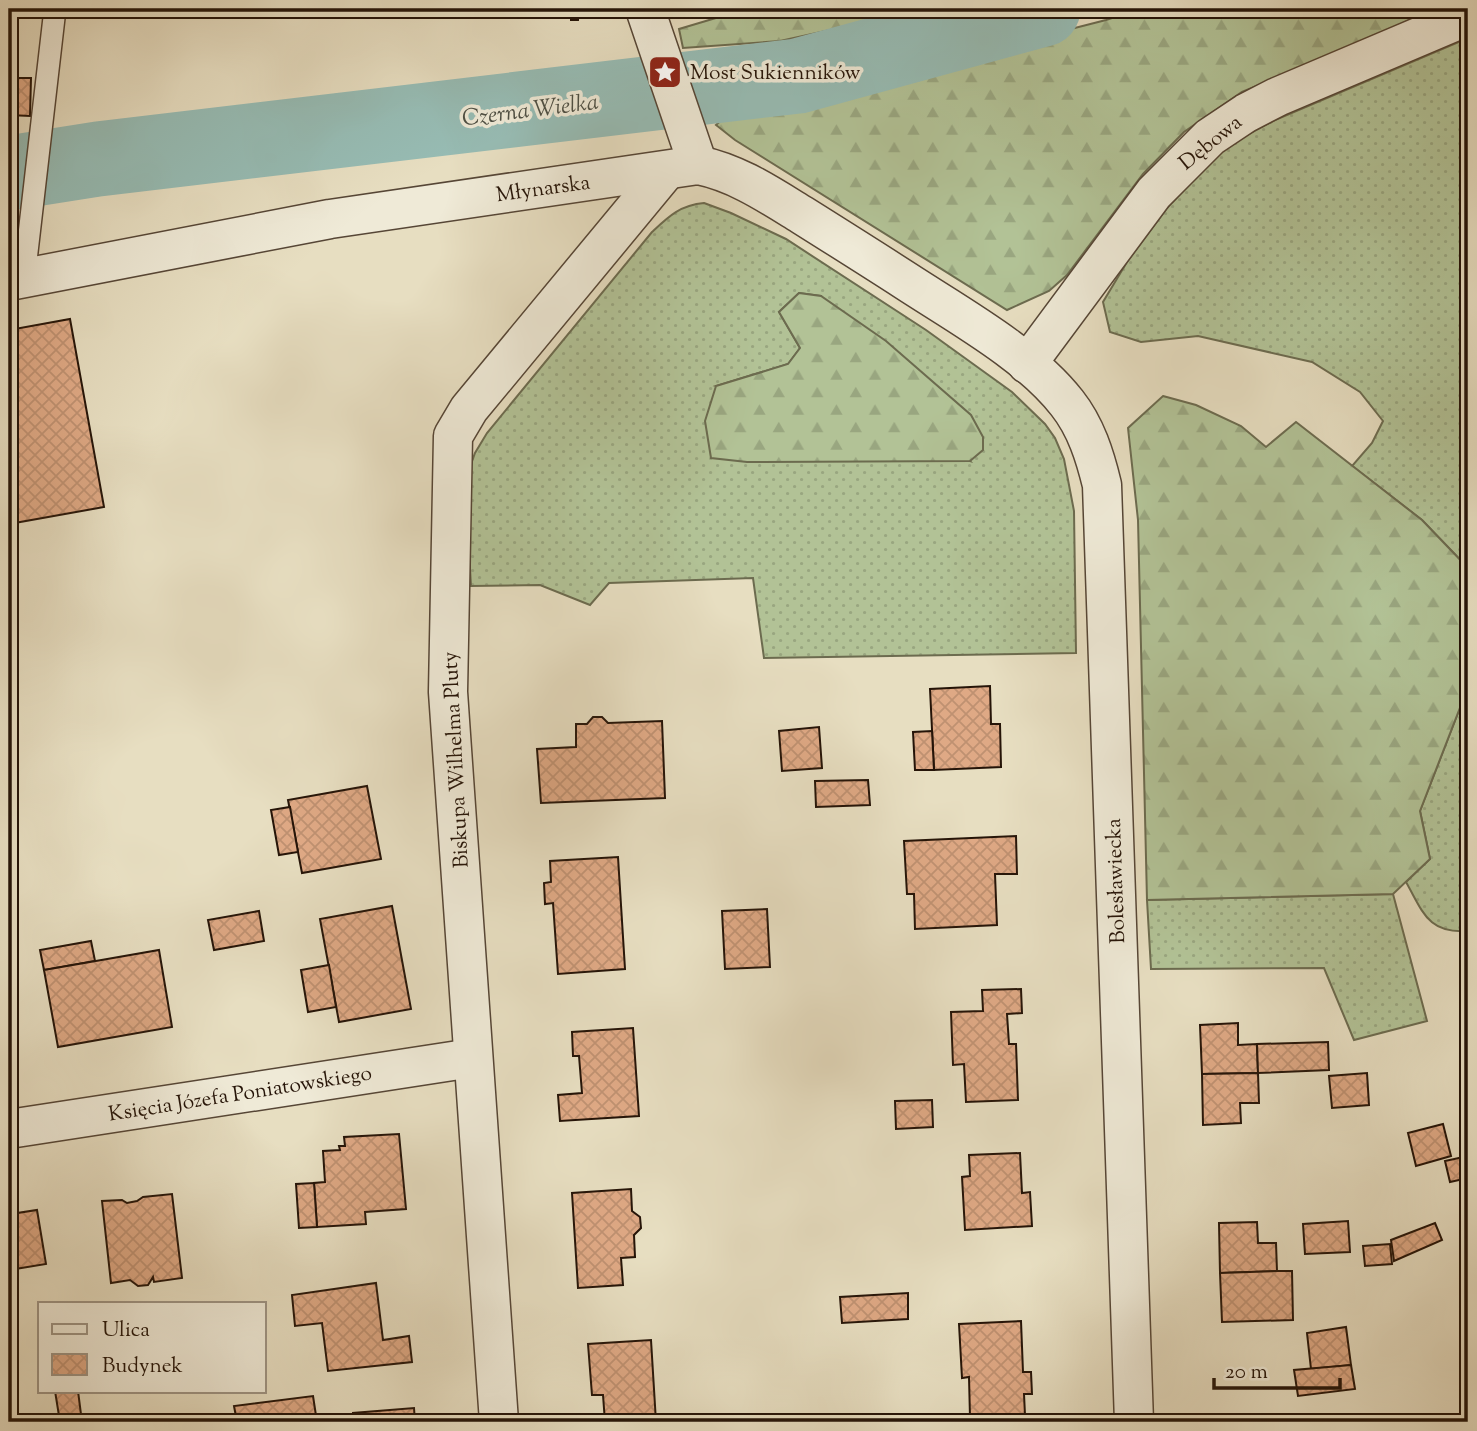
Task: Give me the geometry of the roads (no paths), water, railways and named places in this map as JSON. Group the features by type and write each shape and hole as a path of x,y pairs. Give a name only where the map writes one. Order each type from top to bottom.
{"street":[{"path":"645,12 687,128 682,168"},
{"name":"Dębowa","path":"1027,364 1154,192 1210,137 1246,113 1277,97 1468,16"},
{"name":"Młynarska","path":"17,279 331,219 682,168 729,174 763,191 946,308 1027,364"},
{"name":"Biskupa Wilhelma Pluty","path":"499,1422 448,692 453,436 469,409 682,168"},
{"name":"Bolesławiecka","path":"1027,364 1068,404 1084,429 1095,456 1102,485 1134,1422"},
{"name":"Księcia Józefa Poniatowskiego","path":"9,1129 472,1058"}],"lane":[{"path":"17,279 30,229 55,9"}],"waterway":[{"name":"Czerna Wielka","path":"9,173 98,159 798,76 1043,9"}],"place":[{"name":"Most Sukienników","path":"665,72"}]}
